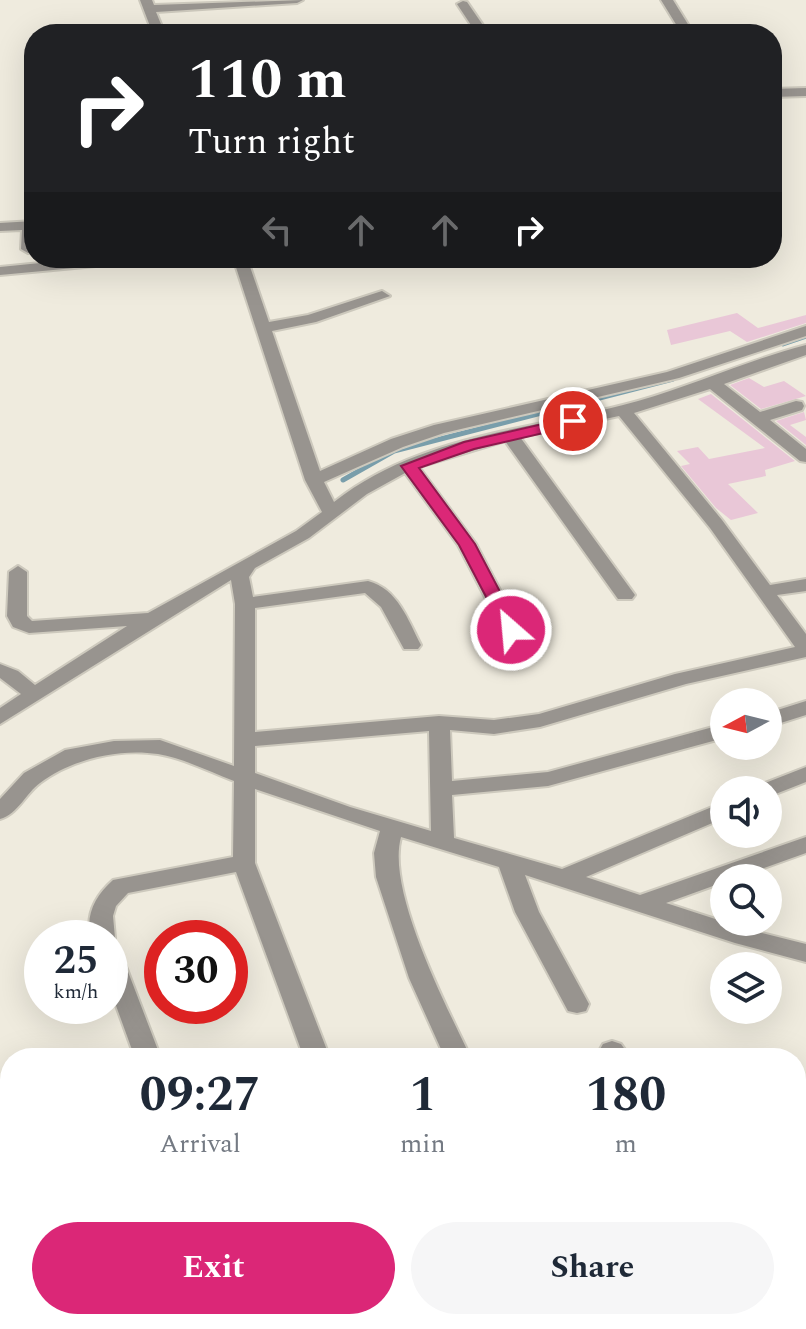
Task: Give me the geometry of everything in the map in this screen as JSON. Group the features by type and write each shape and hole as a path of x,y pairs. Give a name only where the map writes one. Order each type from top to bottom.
{"street":[{"path":"155,24 148,4 297,0"},
{"path":"667,0 682,24"},
{"path":"463,4 476,24"},
{"path":"782,93 806,92"},
{"path":"0,227 24,226"},
{"path":"0,271 32,268"},
{"path":"243,268 321,500 332,513"},
{"path":"262,328 311,319 382,296"},
{"path":"314,480 397,443 440,429 673,375 806,331"},
{"path":"0,717 152,619 288,544 346,500 409,466 510,435 623,410 806,350"},
{"path":"711,382 806,457"},
{"path":"760,418 796,406"},
{"path":"243,740 439,723 494,727 540,720 682,678 806,649 716,524 623,410"},
{"path":"510,435 625,595"},
{"path":"409,466 467,544 511,630"},
{"path":"246,566 240,577 245,604 244,863 313,1048"},
{"path":"18,572 17,616 20,623 29,627 152,619"},
{"path":"765,591 806,585"},
{"path":"245,604 368,587 377,590 389,604 411,645"},
{"path":"0,670 35,695"},
{"path":"782,716 806,708"},
{"path":"439,723 443,844"},
{"path":"441,789 548,779 710,735"},
{"path":"0,812 32,778 72,755 114,748 160,747 392,828 563,878 743,937 806,953"},
{"path":"782,784 806,774"},
{"path":"563,878 710,815"},
{"path":"392,828 385,853 387,877 421,978 453,1048"},
{"path":"641,903 806,845"},
{"path":"101,920 106,898 121,886 244,863"},
{"path":"509,863 527,912 577,1004"},
{"path":"128,1004 144,1048"}],"building":[{"path":"737,313 758,328 806,315 806,323 747,342 730,331 671,345 667,330"},
{"path":"749,378 764,387 784,381 806,396 761,409 730,385"},
{"path":"711,394 795,461 765,470 766,476 728,484 758,513 731,520 716,508 681,466 690,464 677,451 698,447 709,459 765,448 698,399"},
{"path":"804,412 806,420 790,425 806,437 806,445 776,421"}],"waterway":[{"path":"783,344 806,336"},
{"path":"343,480 394,451 673,379"}],"route":[{"path":"511,630 467,544 409,466 469,445 573,421"}]}
